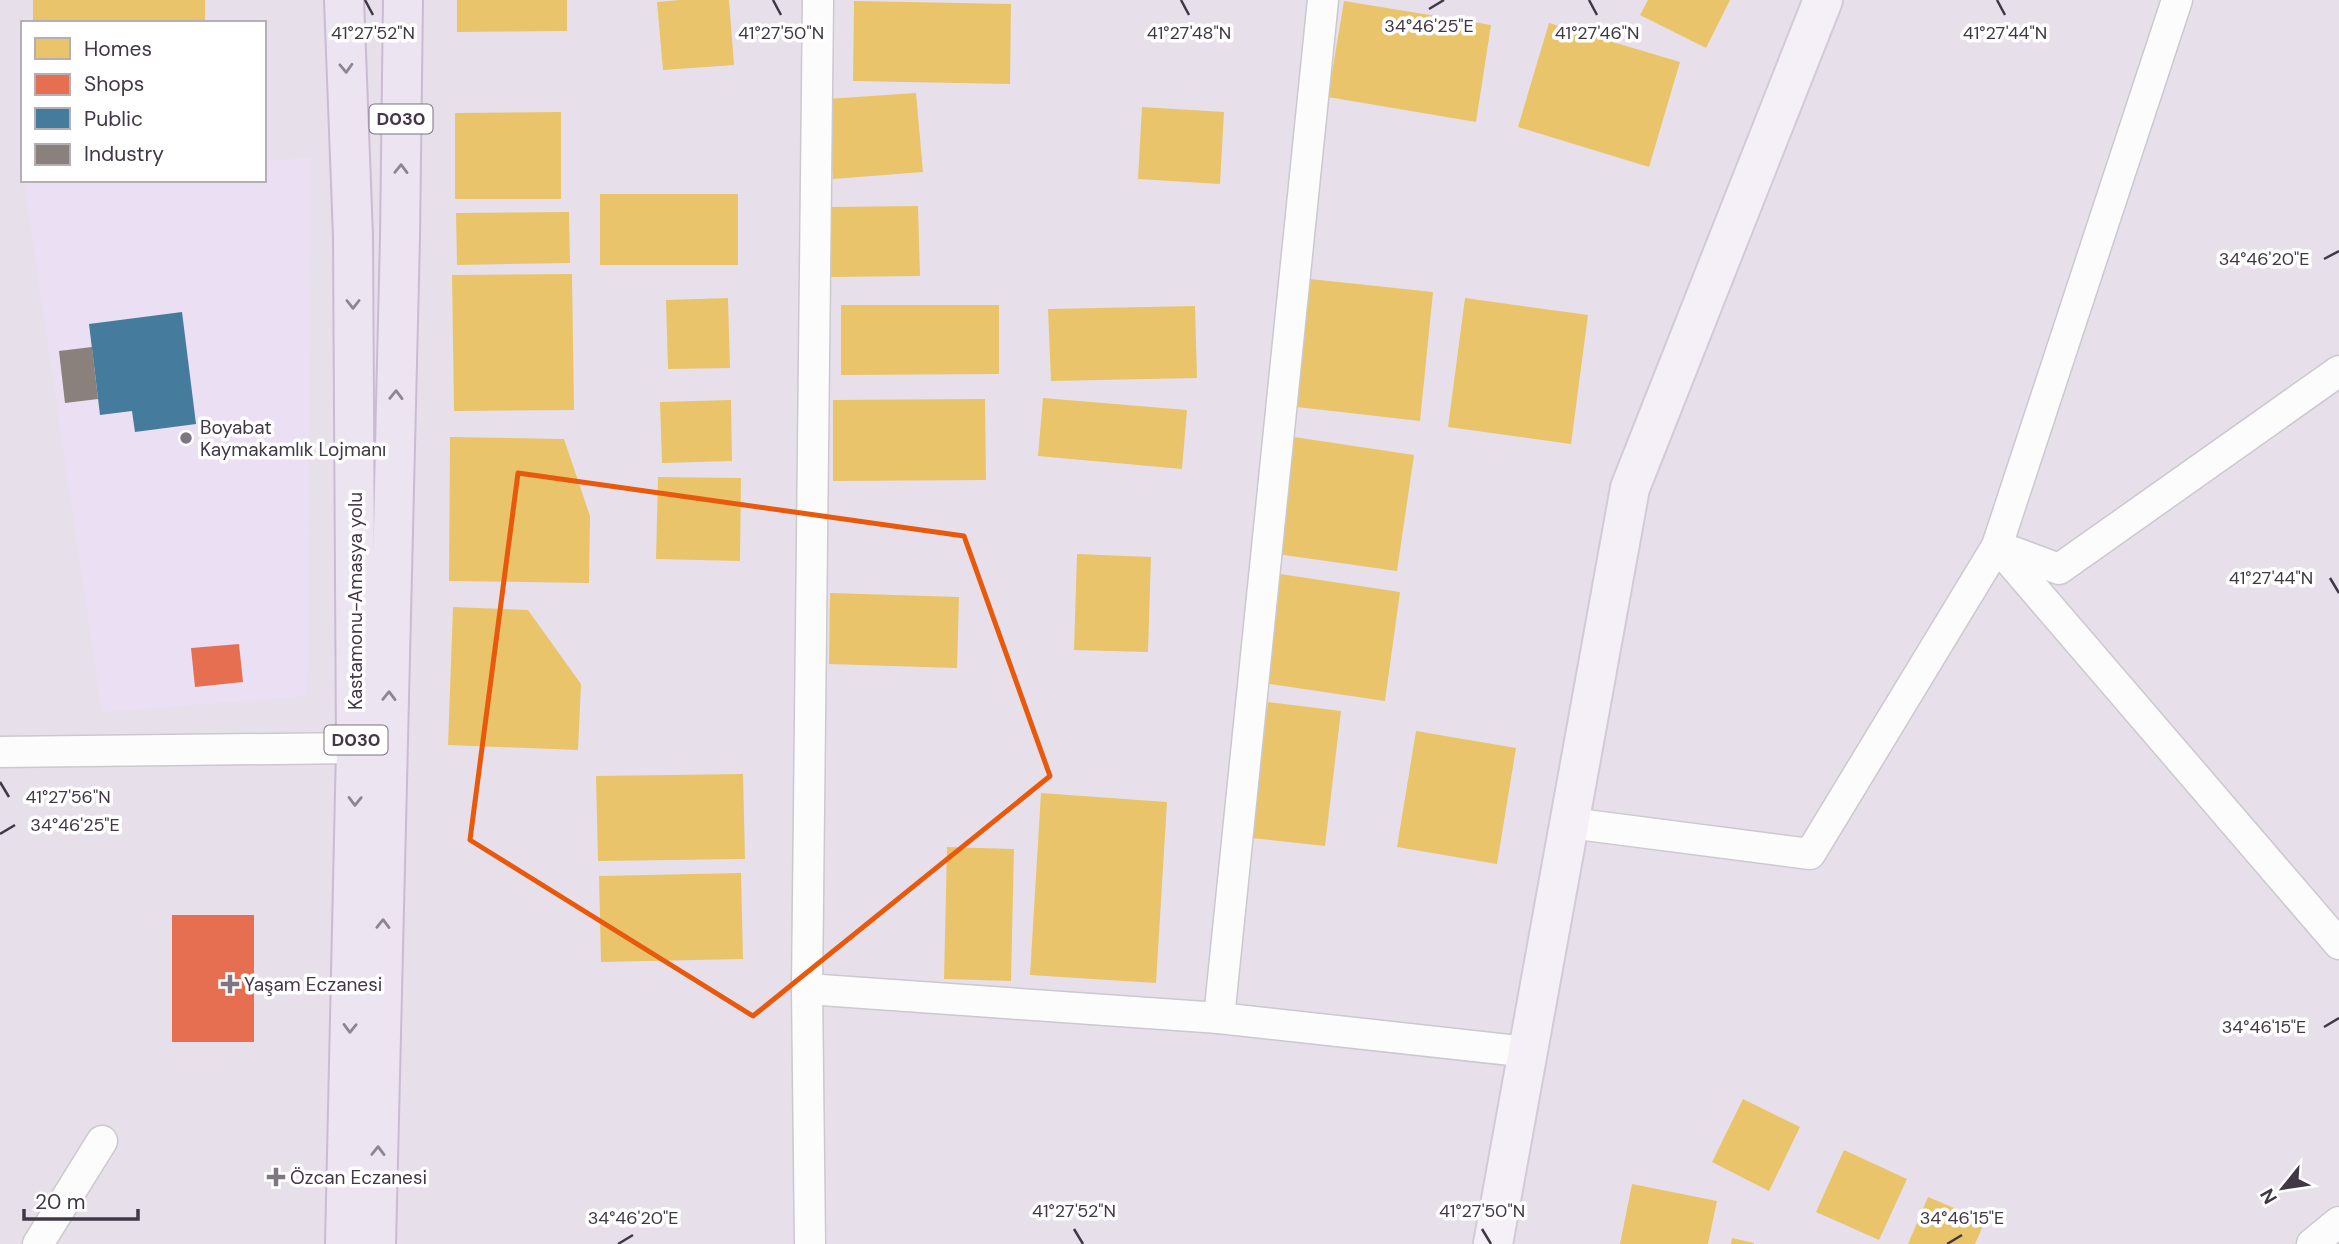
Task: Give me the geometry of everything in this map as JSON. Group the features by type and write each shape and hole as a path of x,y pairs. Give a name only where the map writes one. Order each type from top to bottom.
{"main road":[{"name":"Kastamonu-Amasya yolu","path":"344,0 353,236 356,748 345,1244"},
{"name":"D030","path":"376,1244 400,237 403,0"}],"street":[{"path":"810,1244 807,989 818,0"},
{"path":"1219,1018 1323,0"},
{"path":"1493,1244 1630,488 1823,0"},
{"path":"1570,823 1810,854 1997,546 2176,0"},
{"path":"1997,546 2059,569 2337,368"},
{"path":"1997,546 2339,944"},
{"path":"0,752 356,748"},
{"path":"807,989 1219,1018 1528,1052"},
{"path":"38,1244 102,1141"},
{"path":"2312,1244 2339,1222"}],"highlighted area":[{"path":"518,473 964,536 1050,776 753,1016 470,840"}],"shaded area":[{"path":"0,0 2339,0 2339,1244 0,1244"},
{"name":"Boyabat Kaymakamlık Lojmanı","path":"311,158 307,696 102,712 24,182 266,182 266,161"}],"building: Homes":[{"path":"33,0 205,0 205,21 33,21"},
{"path":"457,0 567,0 567,31 457,32"},
{"path":"729,0 734,65 663,70 657,2"},
{"path":"1648,0 1730,0 1706,48 1640,15"},
{"path":"854,1 1011,4 1010,84 853,81"},
{"path":"1344,1 1491,25 1476,122 1328,97"},
{"path":"1549,23 1680,62 1649,167 1518,127"},
{"path":"916,93 923,172 833,179 827,99"},
{"path":"1142,107 1224,112 1220,184 1138,179"},
{"path":"561,112 561,199 455,199 455,113"},
{"path":"600,194 738,194 738,265 600,265"},
{"path":"918,206 920,276 831,277 830,207"},
{"path":"569,212 570,263 457,265 456,213"},
{"path":"572,274 574,410 454,411 452,275"},
{"path":"1310,279 1433,292 1420,421 1297,407"},
{"path":"728,298 730,368 668,369 666,300"},
{"path":"1465,298 1588,315 1571,444 1448,427"},
{"path":"841,305 999,305 999,374 841,375"},
{"path":"1195,306 1197,378 1051,381 1048,309"},
{"path":"1043,398 1187,410 1182,469 1038,456"},
{"path":"985,399 986,480 833,481 833,400"},
{"path":"731,400 732,461 662,463 660,402"},
{"path":"450,437 564,439 590,516 589,583 449,581"},
{"path":"1294,437 1414,455 1397,571 1277,554"},
{"path":"658,477 741,478 740,561 656,559"},
{"path":"1077,554 1151,557 1148,652 1074,650"},
{"path":"1280,574 1400,592 1385,701 1264,683"},
{"path":"830,593 959,597 957,668 829,664"},
{"path":"453,607 528,610 581,684 578,750 448,745"},
{"path":"1268,702 1341,711 1325,846 1252,838"},
{"path":"1416,731 1516,748 1497,864 1397,847"},
{"path":"743,774 745,859 598,861 596,776"},
{"path":"1041,793 1167,802 1156,983 1030,975"},
{"path":"947,847 1014,849 1011,981 944,979"},
{"path":"741,873 743,959 601,962 599,876"},
{"path":"1743,1099 1800,1127 1769,1191 1712,1162"},
{"path":"1844,1150 1907,1179 1879,1240 1816,1212"},
{"path":"1632,1184 1717,1201 1708,1244 1620,1244"},
{"path":"1928,1197 1985,1221 1975,1244 1908,1244"},
{"path":"1732,1238 1754,1243 1754,1244 1731,1244"}],"building: Shops":[{"path":"239,644 243,682 195,687 191,648"},
{"path":"172,915 254,915 254,1042 172,1042"}],"building: Public":[{"name":"Boyabat Kaymakamlık Lojmanı","path":"182,312 196,424 135,432 132,411 100,415 89,324"}],"building: Industry":[{"path":"92,347 98,399 65,403 59,351"}],"place":[{"name":"Boyabat Kaymakamlık Lojmanı","path":"186,438"},
{"name":"Yaşam Eczanesi","path":"230,984"},
{"name":"Özcan Eczanesi","path":"276,1177"}]}
